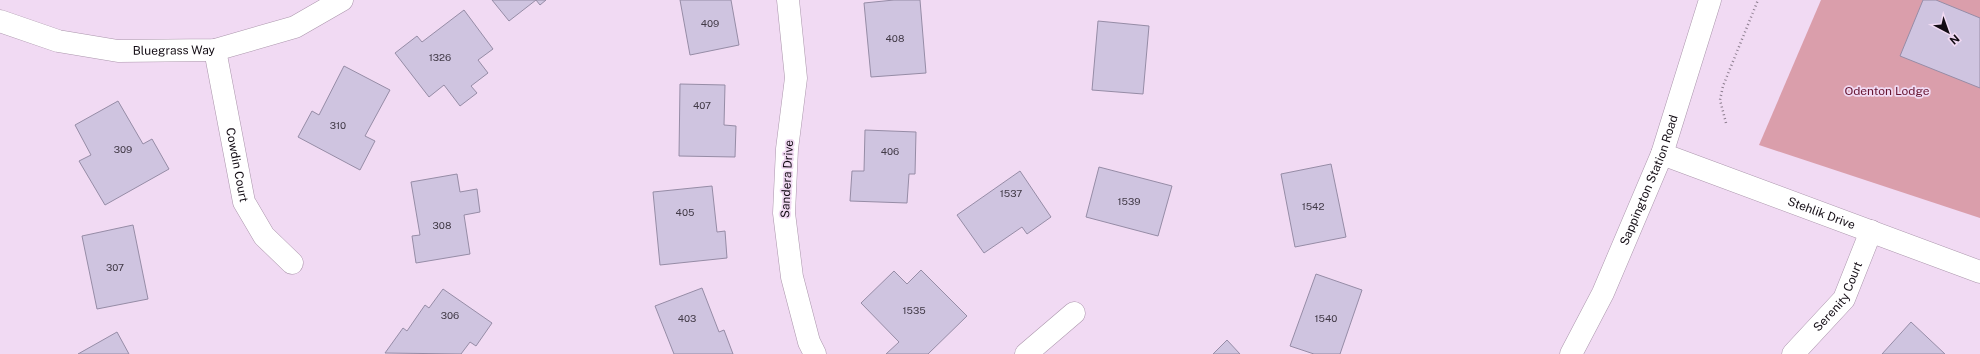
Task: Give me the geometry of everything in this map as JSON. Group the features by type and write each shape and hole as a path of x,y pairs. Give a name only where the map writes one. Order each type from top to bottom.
{"street":[{"name":"Bluegrass Way","path":"0,21 58,41 118,51 215,50 295,27 342,0"},
{"name":"Sandera Drive","path":"788,0 796,78 787,149 784,213 792,277 809,342 815,354"},
{"name":"Sappington Station Road","path":"1571,354 1602,293 1662,154 1710,0"},
{"name":"Cowdin Court","path":"215,50 244,202 264,236 292,263"},
{"name":"Stehlik Drive","path":"1662,154 1980,272"},
{"name":"Serenity Court","path":"1793,354 1844,299 1871,231"},
{"path":"1026,354 1074,313"}],"path":[{"path":"1726,123 1720,100 1723,86 1758,0"}],"green space":[{"name":"Odenton Lodge","path":"1821,0 1980,0 1980,218 1759,145"}],"building":[{"path":"492,0 536,0 509,21"},
{"path":"536,0 546,0 540,5"},
{"path":"680,0 731,0 739,45 690,55"},
{"path":"894,0 920,0 926,73 871,77 864,3"},
{"path":"1923,0 1936,0 1980,18 1980,88 1900,56"},
{"path":"464,10 493,49 478,60 488,73 471,86 477,93 460,106 444,85 429,97 395,53 417,36 422,42"},
{"path":"1098,21 1149,26 1143,94 1092,90"},
{"path":"344,66 390,90 365,136 375,141 360,170 298,137 312,111 319,115"},
{"path":"680,84 725,85 724,125 736,126 735,157 679,156"},
{"path":"118,101 143,144 152,139 169,169 105,205 79,161 91,155 75,125"},
{"path":"865,130 916,132 915,174 909,174 907,203 850,201 852,171 864,171"},
{"path":"1331,164 1346,237 1295,247 1281,174"},
{"path":"1099,167 1172,186 1158,236 1086,217"},
{"path":"1020,171 1051,217 1027,234 1022,227 984,253 957,215"},
{"path":"457,174 460,192 477,189 480,212 464,215 470,254 416,263 412,236 420,235 411,182"},
{"path":"712,186 717,232 725,231 727,258 660,265 653,192"},
{"path":"133,225 148,299 97,309 82,236"},
{"path":"921,270 967,316 928,354 886,354 899,342 861,303 894,271 907,284"},
{"path":"1316,274 1362,290 1340,354 1314,354 1290,346"},
{"path":"702,288 719,332 724,330 733,354 674,354 655,306"},
{"path":"443,289 492,323 476,346 470,342 461,354 385,353 403,328 407,331 425,305 429,308"},
{"path":"1911,322 1945,354 1882,354"},
{"path":"117,332 129,354 78,354"},
{"path":"1227,340 1240,354 1213,354"}]}
